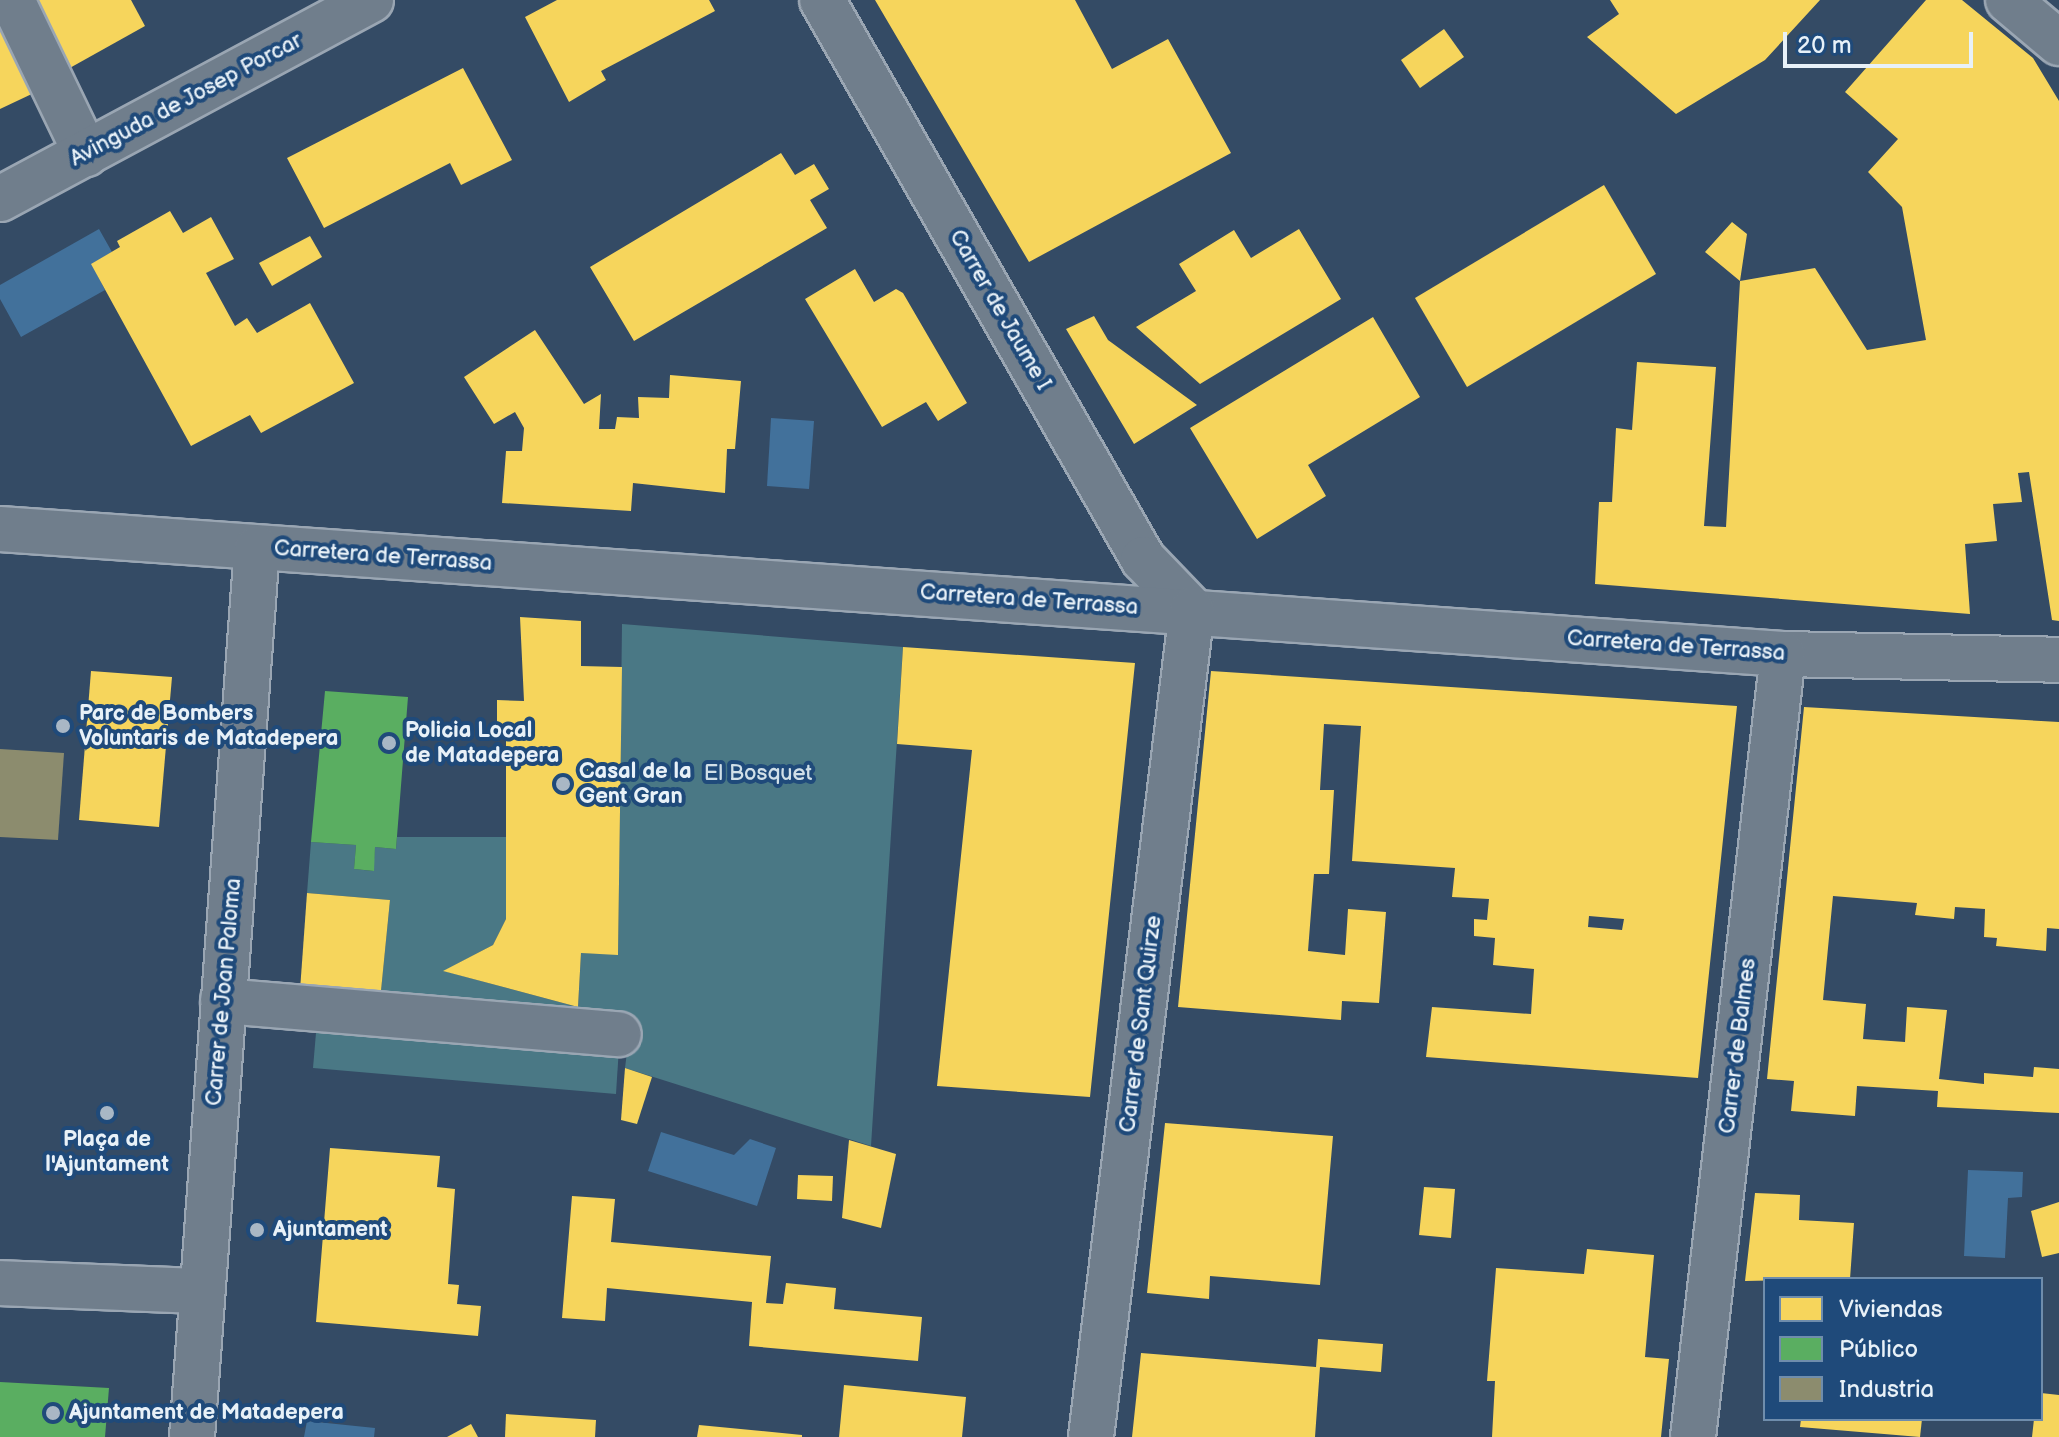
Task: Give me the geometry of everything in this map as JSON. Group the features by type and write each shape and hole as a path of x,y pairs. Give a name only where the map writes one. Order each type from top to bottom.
{"street":[{"path":"12,0 86,154"},
{"name":"Avinguda de Josep Porcar","path":"0,199 371,0"},
{"name":"Carrer de Jaume I","path":"822,0 1143,559 1192,610"},
{"path":"2008,0 2059,43"},
{"name":"Carretera de Terrassa","path":"0,529 1192,610 1783,654 2059,660"},
{"name":"Carrer de Joan Paloma","path":"192,1437 257,548"},
{"name":"Carrer de Sant Quirze","path":"1091,1437 1192,610"},
{"name":"Carrer de Balmes","path":"1693,1437 1783,654"},
{"path":"223,1001 619,1034"},
{"path":"0,1283 201,1291"}],"green space":[{"name":"El Bosquet","path":"622,624 903,647 871,1146 625,1068 628,1044 379,1011 390,900 307,893 311,842 356,845 354,869 373,871 375,847 396,849 397,837 507,837 506,919 493,945 444,971 578,1007 581,953 618,954"},
{"path":"317,1021 619,1047 616,1094 313,1068"}],"water":[{"path":"99,229 112,252 92,264 105,290 21,337 0,299 0,285"},
{"path":"771,418 814,421 809,489 767,486"},
{"path":"661,1132 734,1155 750,1139 776,1148 757,1206 648,1171"},
{"path":"1968,1170 2023,1172 2022,1197 2008,1198 2005,1258 1964,1256"},
{"path":"307,1421 375,1428 374,1437 304,1437"}],"building: Viviendas":[{"path":"0,0 36,92 0,109"},
{"path":"23,0 131,0 145,26 59,74"},
{"path":"557,0 709,0 715,11 601,71 606,80 569,102 525,17"},
{"path":"875,0 1075,0 1112,69 1168,39 1231,153 1029,262"},
{"path":"1610,0 1820,0 1765,60 1676,114 1587,37 1619,14"},
{"path":"1926,0 1962,0 2033,58 2059,101 2059,621 2052,620 2029,472 2018,473 2022,502 1993,504 1997,541 1965,544 1970,614 1595,584 1599,502 1612,502 1616,428 1632,430 1637,362 1716,367 1704,526 1726,527 1740,281 1815,268 1867,350 1926,340 1902,207 1868,172 1898,139 1845,92"},
{"path":"1444,29 1464,57 1420,88 1401,60"},
{"path":"463,68 512,160 461,185 450,163 324,228 287,158"},
{"path":"781,153 795,175 814,164 829,189 810,200 827,228 634,341 590,267"},
{"path":"1604,185 1656,274 1467,387 1415,298"},
{"path":"170,211 183,233 211,217 234,259 206,273 235,326 247,318 257,333 310,303 354,383 261,433 250,415 191,446 91,264 120,247 117,241"},
{"path":"1732,222 1747,234 1740,281 1705,252"},
{"path":"1299,229 1341,299 1200,384 1136,327 1196,291 1179,264 1234,230 1251,258"},
{"path":"310,236 322,257 272,286 259,263"},
{"path":"855,269 874,302 896,289 903,293 967,403 938,421 926,402 882,427 805,299"},
{"path":"1094,316 1108,340 1197,405 1134,444 1066,329"},
{"path":"1373,317 1420,397 1308,465 1326,496 1257,539 1190,428"},
{"path":"535,330 584,404 601,394 599,429 615,429 617,417 639,418 638,397 669,398 670,375 741,381 735,449 727,449 725,493 633,483 631,511 502,503 506,451 522,451 524,428 515,412 494,424 464,377"},
{"name":"Casal de la Gent Gran","path":"520,617 581,621 581,666 622,667 618,955 581,953 578,1007 443,971 493,945 506,919 506,731 497,731 497,700 524,701"},
{"path":"903,647 1135,663 1090,1097 937,1086 972,750 897,744"},
{"path":"91,671 172,677 159,827 79,820"},
{"path":"1211,671 1737,706 1698,1078 1426,1057 1432,1007 1531,1014 1534,969 1493,965 1495,938 1474,936 1474,919 1487,920 1489,899 1452,897 1455,868 1352,861 1361,726 1324,724 1320,790 1334,790 1329,874 1314,874 1308,951 1345,955 1348,909 1386,912 1379,1003 1342,1001 1341,1020 1178,1007","holes":["1589,916 1624,919 1622,930 1588,927"]},
{"path":"1804,707 2059,722 2059,929 2047,928 2046,951 1996,946 1997,938 1984,937 1985,909 1955,907 1954,919 1915,915 1917,903 1833,896 1823,1000 1866,1004 1863,1039 1905,1042 1907,1007 1947,1010 1939,1079 1984,1084 1984,1073 2033,1077 2034,1067 2059,1069 2059,1113 1937,1107 1938,1091 1857,1086 1855,1116 1791,1111 1794,1081 1767,1079"},
{"path":"307,893 390,900 379,1011 299,1004"},
{"path":"625,1068 652,1077 637,1124 621,1120"},
{"path":"1165,1123 1333,1136 1320,1285 1210,1276 1209,1299 1147,1293"},
{"path":"849,1140 896,1154 881,1228 842,1218"},
{"path":"330,1148 440,1156 437,1187 455,1189 448,1284 459,1285 457,1304 481,1306 478,1336 316,1322"},
{"path":"798,1175 833,1176 832,1201 797,1199"},
{"path":"1424,1187 1455,1189 1451,1238 1419,1235"},
{"path":"1755,1193 1800,1195 1799,1220 1854,1223 1850,1277 1763,1277 1763,1281 1745,1281"},
{"path":"572,1196 615,1199 611,1242 771,1256 766,1303 783,1304 786,1283 836,1288 834,1309 922,1317 918,1361 749,1346 752,1302 607,1288 605,1321 562,1318"},
{"path":"2059,1202 2059,1253 2042,1257 2031,1211"},
{"path":"1587,1249 1654,1255 1645,1357 1669,1359 1661,1437 1492,1437 1495,1381 1487,1381 1496,1268 1584,1274"},
{"path":"1318,1339 1383,1344 1381,1372 1320,1367 1315,1437 1132,1437 1141,1353 1316,1367"},
{"path":"844,1385 966,1397 962,1437 839,1437"},
{"path":"2043,1393 2059,1395 2059,1437 2032,1437 2034,1421 2043,1421"},
{"path":"506,1414 596,1420 595,1437 505,1437"},
{"path":"1801,1421 1922,1421 1920,1437 1800,1427"},
{"path":"471,1424 478,1437 447,1437"},
{"path":"699,1425 802,1435 802,1437 697,1437"}],"building: Público":[{"path":"325,691 408,697 396,849 375,847 374,871 354,869 356,845 311,842"},
{"name":"Ajuntament de Matadepera","path":"0,1382 109,1388 105,1437 0,1437"}],"building: Industria":[{"path":"0,749 64,753 58,840 0,837"}],"place":[{"name":"Parc de Bombers Voluntaris de Matadepera","path":"63,726"},
{"name":"Policia Local de Matadepera","path":"389,743"},
{"name":"Casal de la Gent Gran","path":"563,784"},
{"name":"Plaça de l'Ajuntament","path":"107,1113"},
{"name":"Ajuntament","path":"257,1230"},
{"name":"Ajuntament de Matadepera","path":"53,1413"}]}
